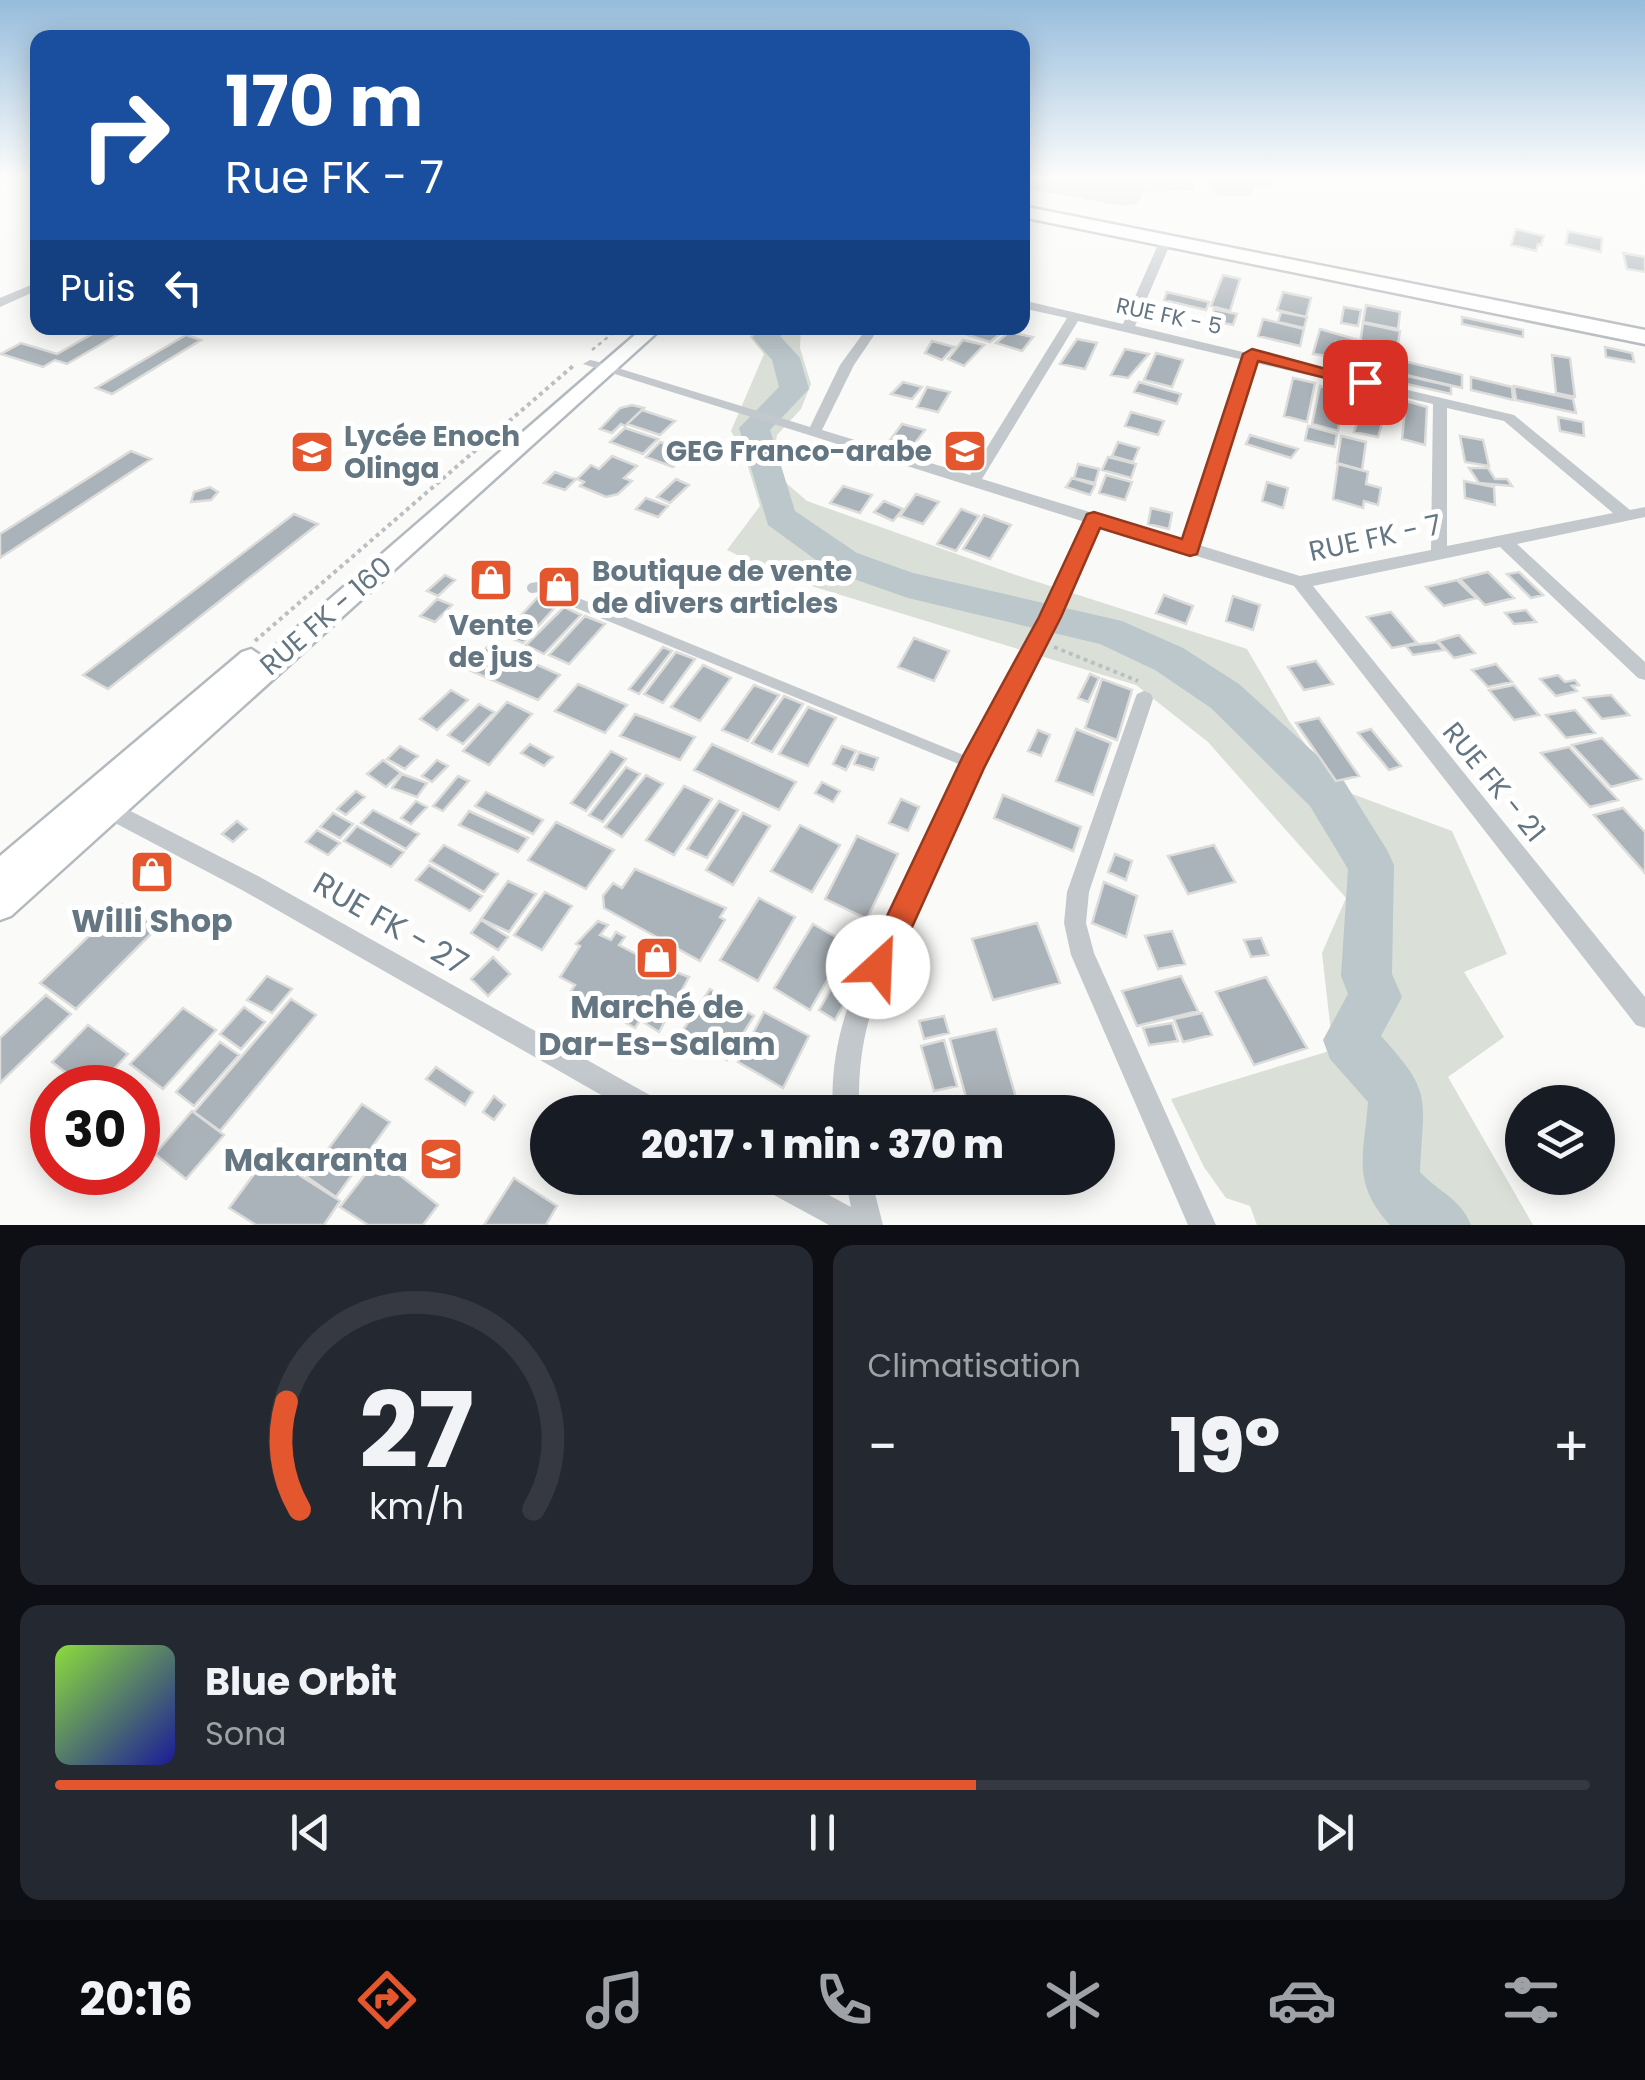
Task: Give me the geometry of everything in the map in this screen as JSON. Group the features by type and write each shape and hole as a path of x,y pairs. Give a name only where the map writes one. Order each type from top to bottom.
{"main road":[{"path":"1142,235 1645,325"},
{"path":"1178,235 1645,337"},
{"name":"RUE FK - 160","path":"0,876 98,803 598,366 626,335"},
{"name":"RUE FK - 160","path":"598,366 643,335"},
{"name":"RUE FK - 160","path":"0,905 98,803"}],"street":[{"path":"1128,327 1166,240"},
{"path":"0,303 30,289"},
{"name":"RUE FK - 5","path":"1030,306 1252,354 1509,418 1626,515"},
{"path":"973,482 1075,315"},
{"path":"814,433 847,365 867,335"},
{"path":"1190,548 1252,354"},
{"name":"RUE FK - 7","path":"598,366 1300,582 1645,512"},
{"path":"1439,552 1440,401"},
{"path":"844,1095 849,1043 868,991 972,764 1050,617 1094,519"},
{"path":"1503,540 1645,673"},
{"name":"RUE FK - 21","path":"1300,582 1645,1016"},
{"path":"1144,700 1078,892 1075,923 1083,955 1202,1225"},
{"name":"RUE FK - 27","path":"98,803 250,883 625,1095"},
{"path":"801,1195 856,1225"},
{"path":"862,1195 869,1225"}],"lane":[{"path":"532,588 972,764"}],"path":[{"path":"255,642 611,335"},
{"path":"1036,640 1140,682 1146,690 1144,700"}],"shaded area":[{"path":"751,335 801,335 800,348 811,384 801,409 777,435 774,452 778,476 807,501 1019,576 1247,649 1289,721 1336,788 1452,831 1507,954 1464,972 1504,1037 1448,1077 1505,1176 1505,1195 1516,1195 1533,1225 1257,1225 1250,1206 1226,1198 1204,1167 1171,1099 1333,1050 1322,953 1346,898 1208,742 1136,685 785,578 727,550 760,506 745,457 731,431 764,354"}],"building":[{"path":"1514,235 1544,236 1536,251 1511,245"},
{"path":"1567,235 1602,238 1601,252 1566,244"},
{"path":"1623,253 1645,257 1645,272 1627,269"},
{"path":"1223,275 1240,279 1230,311 1211,306"},
{"path":"1167,292 1209,302 1206,310 1164,300"},
{"path":"1283,292 1311,298 1306,317 1277,310"},
{"path":"1366,305 1400,312 1398,329 1363,322"},
{"path":"1344,307 1361,310 1358,326 1341,323"},
{"path":"1214,309 1237,314 1233,325 1210,320"},
{"path":"1281,312 1307,317 1304,328 1278,322"},
{"path":"1462,317 1523,330 1523,337 1462,324"},
{"path":"1263,319 1304,329 1300,346 1258,336"},
{"path":"1363,323 1400,331 1396,358 1359,350"},
{"path":"1320,329 1358,340 1357,346 1336,342 1335,348 1356,352 1356,360 1313,354"},
{"path":"91,335 117,335 67,364 55,360 43,367 1,354 21,343 57,354"},
{"path":"186,335 201,340 112,394 96,388"},
{"path":"968,335 999,335 990,342"},
{"path":"1005,335 1033,337 1022,351 996,343"},
{"path":"1077,339 1097,343 1085,369 1060,364"},
{"path":"963,340 984,345 964,366 948,359"},
{"path":"932,341 954,347 942,360 925,353"},
{"path":"1605,347 1632,353 1634,362 1606,357"},
{"path":"1125,349 1149,354 1128,378 1111,375"},
{"path":"1361,351 1462,375 1462,388 1359,364"},
{"path":"1156,353 1183,360 1172,387 1144,380"},
{"path":"1552,355 1570,358 1575,397 1556,393"},
{"path":"1403,375 1451,386 1451,394 1402,383"},
{"path":"1471,377 1512,387 1513,400 1471,390"},
{"path":"1293,378 1315,383 1307,422 1284,416"},
{"path":"903,382 922,387 912,399 891,394"},
{"path":"1139,382 1181,394 1177,404 1134,392"},
{"path":"1320,386 1345,392 1338,431 1312,424"},
{"path":"1514,386 1573,399 1576,413 1516,400"},
{"path":"927,387 950,392 938,412 917,407"},
{"path":"1365,399 1388,403 1378,437 1354,432"},
{"path":"1406,401 1427,407 1425,445 1402,439"},
{"path":"620,408 644,408 625,426 621,424 612,433 600,429"},
{"path":"642,410 675,421 660,435 627,424"},
{"path":"1131,412 1164,421 1158,435 1125,426"},
{"path":"1558,417 1583,422 1584,436 1560,431"},
{"path":"902,424 925,430 909,451 888,443"},
{"path":"1308,426 1337,434 1335,447 1305,440"},
{"path":"625,428 658,439 643,454 610,442"},
{"path":"1250,435 1298,449 1291,458 1246,444"},
{"path":"1341,436 1366,442 1362,470 1337,463"},
{"path":"1460,436 1483,440 1489,466 1465,462"},
{"path":"660,442 688,452 673,467 646,457"},
{"path":"1118,442 1139,448 1133,462 1112,456"},
{"path":"131,451 151,459 0,558 0,534"},
{"path":"612,456 637,466 624,478 632,481 618,494 606,497 580,486 584,482 577,479 591,465 599,469"},
{"path":"1108,457 1136,464 1131,478 1102,470"},
{"path":"1078,464 1099,469 1095,483 1074,478"},
{"path":"1338,464 1368,472 1366,484 1381,488 1378,505 1364,501 1363,508 1333,499"},
{"path":"1469,468 1488,468 1495,479 1507,479 1512,486 1479,483"},
{"path":"555,472 576,479 565,490 544,483"},
{"path":"1106,475 1132,482 1125,500 1099,493"},
{"path":"1072,478 1095,485 1090,495 1066,487"},
{"path":"676,479 689,485 670,503 657,497"},
{"path":"1464,481 1494,487 1495,505 1465,498"},
{"path":"1267,482 1288,488 1283,508 1262,501"},
{"path":"843,486 872,495 860,513 830,503"},
{"path":"210,487 218,492 211,500 191,502 194,492"},
{"path":"916,494 939,502 923,524 900,516"},
{"path":"646,498 668,506 658,517 636,509"},
{"path":"884,501 903,509 893,521 874,512"},
{"path":"1151,508 1172,513 1169,529 1148,524"},
{"path":"961,509 979,516 956,551 937,544"},
{"path":"294,514 318,524 108,689 83,675"},
{"path":"984,515 1011,525 990,559 963,549"},
{"path":"1488,572 1514,598 1485,605 1460,579"},
{"path":"1519,572 1543,595 1531,598 1507,574"},
{"path":"445,575 455,580 438,596 427,591"},
{"path":"1457,580 1476,598 1444,606 1426,587"},
{"path":"1164,595 1193,606 1186,624 1156,613"},
{"path":"1233,596 1260,605 1253,630 1226,621"},
{"path":"538,597 558,604 523,643 503,635"},
{"path":"437,599 452,605 435,622 420,616"},
{"path":"564,607 581,615 544,654 526,645"},
{"path":"1526,610 1536,622 1514,624 1505,613"},
{"path":"1391,612 1417,643 1392,648 1367,617"},
{"path":"585,616 605,624 569,664 549,655"},
{"path":"1459,635 1475,653 1454,658 1438,641"},
{"path":"914,638 949,651 934,681 898,667"},
{"path":"1437,642 1444,650 1413,655 1406,646"},
{"path":"490,644 560,675 538,700 467,669"},
{"path":"663,647 672,651 639,694 629,689"},
{"path":"676,652 695,659 663,703 644,694"},
{"path":"1316,661 1333,684 1304,690 1288,667"},
{"path":"1496,664 1512,682 1488,687 1472,670"},
{"path":"703,665 731,678 700,721 671,707"},
{"path":"1090,674 1099,678 1088,702 1078,698"},
{"path":"1558,675 1565,682 1575,680 1579,685 1572,686 1577,691 1556,696 1540,679"},
{"path":"1102,679 1132,690 1117,740 1085,728"},
{"path":"578,684 627,705 605,733 555,711"},
{"path":"754,685 779,695 748,741 722,730"},
{"path":"1514,685 1539,715 1514,720 1489,690"},
{"path":"451,690 468,700 437,730 420,719"},
{"path":"1611,695 1629,715 1602,719 1584,698"},
{"path":"784,696 803,704 772,752 752,743"},
{"path":"507,702 532,714 489,765 463,751"},
{"path":"479,704 494,712 463,744 448,735"},
{"path":"808,707 836,718 808,766 779,754"},
{"path":"1575,710 1595,733 1566,738 1546,715"},
{"path":"635,714 695,737 680,760 620,736"},
{"path":"1319,718 1359,776 1336,781 1296,723"},
{"path":"1076,729 1111,743 1093,795 1056,781"},
{"path":"1371,729 1401,766 1389,770 1358,733"},
{"path":"1038,730 1050,735 1041,756 1028,751"},
{"path":"1602,738 1641,779 1611,787 1572,745"},
{"path":"530,744 553,757 544,766 521,753"},
{"path":"712,744 796,782 779,810 694,770"},
{"path":"400,746 418,756 405,769 387,759"},
{"path":"842,746 856,751 846,770 833,764"},
{"path":"1569,747 1618,800 1590,807 1541,753"},
{"path":"611,751 626,759 586,811 571,803"},
{"path":"859,752 878,758 873,770 854,764"},
{"path":"383,760 401,773 386,787 367,774"},
{"path":"437,760 448,766 432,782 422,776"},
{"path":"626,767 640,774 603,822 589,815"},
{"path":"402,774 427,783 417,797 392,788"},
{"path":"646,775 663,784 622,837 605,827"},
{"path":"458,776 469,781 443,811 433,806"},
{"path":"822,782 840,791 833,802 815,793"},
{"path":"684,786 712,799 674,855 646,840"},
{"path":"356,791 365,797 346,815 337,809"},
{"path":"486,792 543,820 533,834 475,806"},
{"path":"1003,795 1081,827 1073,851 994,818"},
{"path":"901,799 919,807 908,831 889,823"},
{"path":"416,801 427,807 411,824 401,818"},
{"path":"719,801 738,810 707,858 687,849"},
{"path":"1623,808 1645,832 1645,873 1594,815"},
{"path":"373,810 419,834 406,849 361,823"},
{"path":"469,811 528,838 518,852 459,825"},
{"path":"333,813 353,824 340,838 320,827"},
{"path":"743,813 770,826 733,885 706,870"},
{"path":"237,821 247,829 233,842 222,834"},
{"path":"556,822 614,850 586,889 528,860"},
{"path":"800,825 840,845 812,892 771,871"},
{"path":"357,826 404,852 391,867 344,841"},
{"path":"317,830 340,843 328,855 306,842"},
{"path":"857,836 898,854 867,919 825,899"},
{"path":"444,845 498,874 484,892 430,861"},
{"path":"1214,845 1235,882 1188,894 1168,856"},
{"path":"1115,854 1132,861 1126,880 1108,872"},
{"path":"429,865 482,896 470,911 416,880"},
{"path":"635,869 726,908 720,917 725,920 700,961 604,908 603,896 613,883 622,888"},
{"path":"508,881 536,894 509,932 481,919"},
{"path":"1104,882 1137,896 1126,937 1092,923"},
{"path":"545,892 572,906 542,950 514,935"},
{"path":"759,898 795,917 758,981 720,960"},
{"path":"122,904 158,927 76,1009 40,983"},
{"path":"481,920 508,937 498,950 471,933"},
{"path":"598,921 608,925 600,935 611,940 616,932 625,937 619,945 636,954 641,947 655,955 650,962 689,977 659,1032 640,1020 635,1028 571,991 575,985 560,977 580,946 576,944"},
{"path":"1037,923 1060,983 993,1000 972,939"},
{"path":"813,924 848,944 810,1010 774,988"},
{"path":"1172,931 1185,964 1158,969 1145,936"},
{"path":"1261,938 1268,955 1251,957 1244,940"},
{"path":"493,957 510,974 488,996 471,979"},
{"path":"839,975 855,984 835,1020 819,1010"},
{"path":"267,976 292,989 272,1013 247,1000"},
{"path":"1181,976 1198,1011 1137,1026 1122,991"},
{"path":"1266,977 1307,1048 1254,1065 1216,992"},
{"path":"710,989 754,1016 727,1060 683,1030"},
{"path":"46,995 71,1014 0,1083 0,1038"},
{"path":"291,999 316,1015 220,1131 194,1112"},
{"path":"244,1007 265,1022 241,1049 220,1034"},
{"path":"183,1008 216,1030 163,1089 160,1065 130,1064"},
{"path":"764,1012 809,1036 783,1088 738,1062"},
{"path":"1202,1013 1212,1035 1183,1042 1174,1019"},
{"path":"944,1016 949,1033 924,1039 919,1021"},
{"path":"1172,1023 1178,1041 1149,1045 1143,1028"},
{"path":"88,1025 128,1054 118,1065 52,1062"},
{"path":"996,1029 1015,1095 965,1095 950,1039"},
{"path":"944,1040 957,1086 934,1091 921,1046"},
{"path":"220,1042 239,1055 194,1106 176,1092"},
{"path":"436,1067 473,1092 465,1105 426,1079"},
{"path":"494,1096 505,1105 494,1120 483,1112"},
{"path":"362,1104 390,1122 336,1197 307,1177"},
{"path":"192,1111 224,1135 186,1179 160,1158 160,1148"},
{"path":"268,1155 340,1201 324,1225 256,1225 229,1208"},
{"path":"378,1158 438,1205 423,1225 368,1225 340,1207"},
{"path":"514,1178 530,1188 530,1195 540,1195 557,1206 546,1225 484,1225"}],"waterway":[{"path":"768,335 786,358 794,389 754,428 780,517 844,562 908,585 1109,631 1169,659 1225,696 1326,792 1371,865 1366,976 1376,997 1349,1040 1396,1093 1391,1183 1417,1211 1441,1225"}],"place":[{"name":"GEG Franco-arabe","path":"965,451"},
{"name":"Lycée Enoch Olinga","path":"312,452"},
{"name":"Vente de jus","path":"491,580"},
{"name":"Boutique de vente de divers articles","path":"559,587"},
{"name":"Willi Shop","path":"152,872"},
{"name":"Marché de Dar-Es-Salam","path":"657,958"},
{"name":"Makaranta","path":"441,1159"}],"route":[{"path":"878,967 972,764 1050,617 1094,519 1190,548 1252,354 1365,382"}]}
